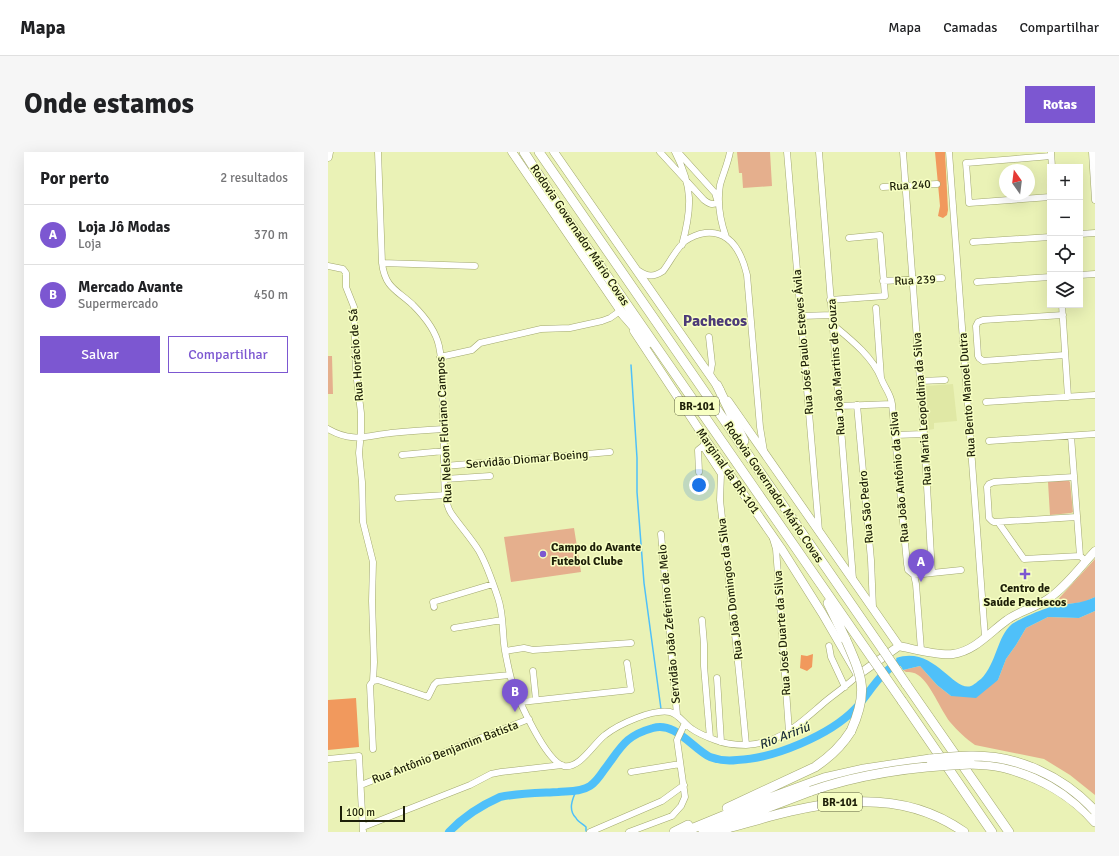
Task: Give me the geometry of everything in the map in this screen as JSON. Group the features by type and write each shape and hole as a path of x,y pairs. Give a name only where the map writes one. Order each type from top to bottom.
{"highway":[{"name":"Rodovia Governador Mário Covas","path":"524,152 553,197 992,832"},
{"name":"Rodovia Governador Mário Covas","path":"539,152 1009,832"},
{"path":"620,311 681,382"},
{"path":"717,384 757,468"},
{"path":"674,832 815,767 826,760 838,749 851,731 861,704 862,685 858,670 846,640 816,578"},
{"name":"BR-101","path":"703,832 838,775 881,766 938,758 970,756 989,757 1016,762 1046,773 1074,791 1095,811"},
{"name":"BR-101","path":"684,832 740,809 811,787 898,770 971,764 1005,768 1050,786 1074,801 1094,822"},
{"name":"BR-101","path":"714,832 770,816 811,807 863,800 886,802 914,808 945,820 964,832"}],"main road":[{"path":"328,157 329,152"},
{"name":"Marginal da BR-101","path":"512,152 620,311 704,443 771,534 822,613 858,675"},
{"path":"554,152 899,646 948,654 957,653 976,645 1009,618 1040,604 1051,597 1083,559 1095,551"},
{"path":"858,675 899,646"}],"street":[{"name":"Rua Nelson Floriano Campos","path":"378,152 382,263 385,277 389,285 413,306 430,326 438,342 444,429 444,466 446,495 449,510 480,553 493,584 500,604 505,651 510,675 521,702 546,751 553,760 562,765"},
{"path":"660,152 708,204 718,203"},
{"path":"636,270 649,276 659,274 663,271 682,244 690,206 687,183 676,152"},
{"path":"676,152 715,193 726,237 737,249 744,263 747,275 760,427 766,456"},
{"path":"718,203 720,184 730,152"},
{"name":"Rua José Paulo Esteves Ávila","path":"788,152 800,316 819,533"},
{"name":"Rua João Martins de Souza","path":"819,152 853,581"},
{"name":"Rua Maria Leopoldina da Silva","path":"903,152 924,434 932,573"},
{"name":"Rua Bento Manoel Dutra","path":"950,152 985,638"},
{"path":"1092,152 1095,200"},
{"path":"1047,198 969,203 966,163 1051,154 1052,164"},
{"path":"684,174 687,171 693,170"},
{"name":"Rua 240","path":"883,187 937,184"},
{"path":"714,233 723,227"},
{"path":"685,232 690,236 694,236"},
{"path":"682,244 694,236 707,233 714,233 726,237"},
{"path":"1083,234 1095,234"},
{"path":"830,300 884,296 886,281 880,235 849,238"},
{"path":"973,242 1047,237"},
{"path":"382,263 475,266"},
{"name":"Rua Horácio de Sá","path":"328,266 343,269 346,273 346,287 354,308 355,368 361,413 359,453 362,482 363,522 373,562 372,601 374,662 373,681 370,685 373,749"},
{"path":"1083,275 1095,274"},
{"path":"977,282 1047,277"},
{"name":"Rua 239","path":"886,281 942,278"},
{"path":"876,308 881,378"},
{"path":"1062,308 1068,397"},
{"path":"440,357 472,350 480,343 542,329 570,328 602,321 610,318 620,311"},
{"path":"800,316 832,315"},
{"path":"1063,315 983,320 978,322 976,326 978,356 981,360 986,361 1065,355"},
{"name":"Rua João Antônio da Silva","path":"832,324 857,346 876,367 884,386 890,395 907,564 908,570 914,576"},
{"path":"709,337 712,364 710,375"},
{"path":"920,381 945,380"},
{"path":"986,402 1095,395"},
{"path":"838,406 892,404"},
{"name":"Rua São Pedro","path":"857,405 871,560 873,609"},
{"path":"328,429 341,436 360,438 391,433 444,429"},
{"path":"895,435 924,434"},
{"path":"989,441 1095,434"},
{"path":"1071,436 1077,517 1083,559 1024,559 995,522 989,518 987,487 989,484 994,482 1074,477"},
{"path":"699,472 698,450 704,443"},
{"name":"Rua João Domingos da Silva","path":"704,443 704,448 721,474 722,478 720,500 734,637 740,671 746,745"},
{"path":"402,455 444,451"},
{"name":"Servidão Diomar Boeing","path":"444,466 610,452"},
{"path":"445,479 490,476"},
{"path":"398,498 446,495"},
{"path":"995,522 1077,517"},
{"name":"Servidão João Zeferino de Melo","path":"661,534 677,715"},
{"name":"Rua José Duarte da Silva","path":"771,534 776,550 789,732"},
{"path":"920,650 916,584 914,576 961,570"},
{"path":"434,607 433,602 493,584"},
{"path":"454,628 502,620"},
{"path":"702,620 710,738"},
{"path":"505,651 524,648 534,650 631,643"},
{"path":"829,646 831,657 845,686"},
{"path":"521,702 630,690 627,663"},
{"path":"533,671 536,700"},
{"path":"373,681 378,680 428,697 437,682 510,675"},
{"path":"328,759 359,756 363,830 470,785 491,774 571,765 577,763 604,735 627,723 654,713 666,712 677,715 683,726 721,742 746,745 771,740 789,732 858,675"},
{"path":"717,678 721,742"},
{"name":"Rua Antônio Benjamim Batista","path":"361,785 529,719"},
{"path":"629,832 672,816 679,809 685,797 677,738 683,726"},
{"path":"631,772 680,764"},
{"path":"590,832 662,802 684,785"}],"shaded area":[{"path":"737,152 770,152 772,186 743,188 742,173 739,173"},
{"path":"935,152 945,152 948,210 947,215 943,218 938,216 940,206"},
{"path":"328,356 332,356 333,394 328,394"},
{"path":"953,384 957,421 934,423 934,429 928,430 926,386"},
{"path":"1068,480 1070,482 1073,512 1050,515 1048,482"},
{"name":"Campo do Avante Futebol Clube","path":"574,528 581,572 511,582 504,537"},
{"path":"1095,559 1095,597 1084,602 1052,606"},
{"path":"1095,611 1095,795 1070,775 1044,759 975,745 950,722 923,679 915,673 906,672 903,670 920,666 937,685 951,696 998,680 1006,659 1026,628 1048,617 1079,618"},
{"path":"813,654 812,667 807,671 800,668 801,655 807,656"},
{"path":"356,698 359,747 328,750 328,700"}],"water":[{"path":"1095,597 1095,611 1079,618 1048,617 1026,628 1006,659 998,680 976,698 951,696 937,685 920,666 903,670 896,658 909,656 921,658 932,663 964,686 971,686 981,679 986,673 1003,635 1012,624 1050,607 1080,602"}],"waterway":[{"path":"631,365 637,458 637,492 644,583 661,709"},
{"name":"Rio Aririú","path":"449,832 460,821 473,812 500,797 522,794 575,791 586,788 596,781 619,749 629,739 643,731 653,728 669,728 710,757 720,760 751,759 800,744 831,728 844,719 855,709 885,672 898,663"},
{"path":"576,791 571,808 578,821 586,827 586,831"}],"place":[{"name":"Campo do Avante Futebol Clube","path":"543,554"},
{"name":"Centro de Saúde Pachecos","path":"1025,574"},
{"name":"Loja Jô Modas","path":"921,582"},
{"name":"Mercado Avante","path":"515,712"}],"district":[{"name":"Pachecos","path":"715,320"}]}
